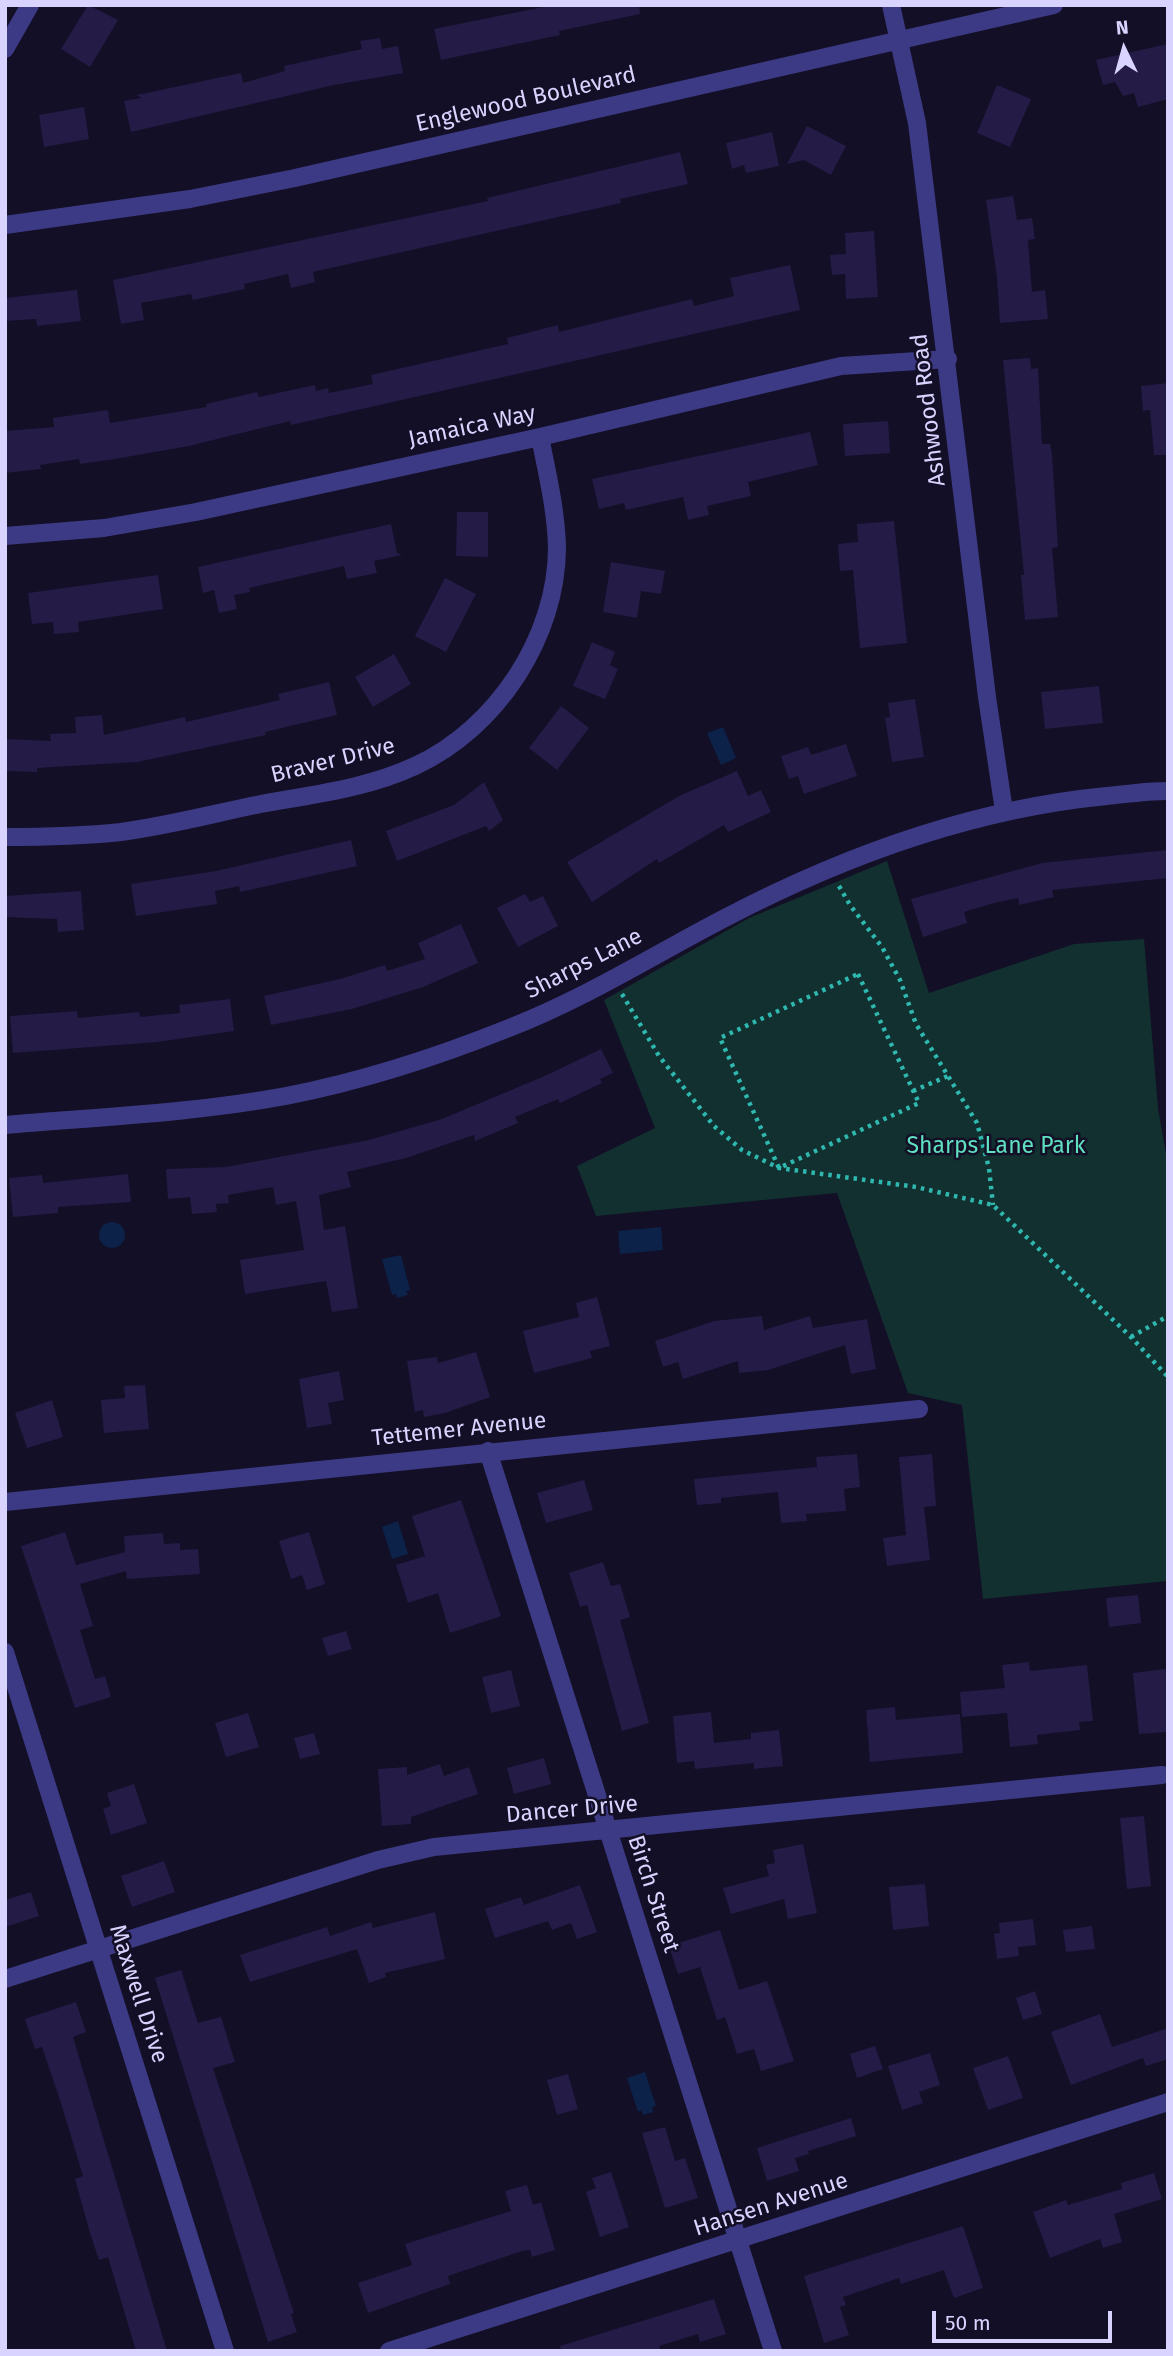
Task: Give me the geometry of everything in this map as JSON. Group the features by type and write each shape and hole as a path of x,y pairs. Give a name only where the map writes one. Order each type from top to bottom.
{"street":[{"path":"5,49 30,5"},
{"name":"Ashwood Road","path":"891,5 917,123 948,359 987,697 1004,811"},
{"name":"Englewood Boulevard","path":"5,225 190,199 295,178 1054,5"},
{"name":"Jamaica Way","path":"5,536 104,528 196,512 540,437 841,366 948,359"},
{"name":"Braver Drive","path":"5,837 58,837 123,831 356,785 415,766 445,749 479,722 505,693 526,660 542,625 552,587 557,549 554,510 540,437"},
{"name":"Sharps Lane","path":"5,1125 209,1107 287,1096 364,1078 440,1055 514,1026 612,978 726,917 830,869 919,834 1004,811 1063,800 1168,791"},
{"name":"Tettemer Avenue","path":"5,1502 919,1409"},
{"name":"Birch Street","path":"488,1451 773,2351"},
{"name":"Maxwell Drive","path":"5,1652 225,2351"},
{"name":"Dancer Drive","path":"5,1979 389,1857 435,1847 608,1832 1162,1775"},
{"name":"Hansen Avenue","path":"389,2351 1168,2102"}],"path":[{"path":"830,869 850,905 882,947 900,980 916,1024 977,1124 989,1168 993,1205"},
{"path":"858,974 919,1103 779,1168 720,1038 858,974"},
{"path":"612,978 659,1056 714,1126 742,1150 779,1168 959,1195 993,1205 1132,1338 1168,1377"},
{"path":"913,1091 948,1076"},
{"path":"1132,1338 1168,1316"}],"green space":[{"name":"Sharps Lane Park","path":"887,861 929,993 1074,944 1144,939 1158,1108 1168,1166 1168,1581 983,1599 962,1405 908,1393 837,1193 596,1216 577,1166 655,1128 604,1000 749,918"}],"water":[{"path":"723,727 736,758 721,765 707,733"},
{"path":"112,1222 121,1226 125,1235 121,1244 112,1248 103,1244 99,1235 103,1226"},
{"path":"661,1227 663,1250 620,1254 618,1231"},
{"path":"401,1255 410,1290 406,1291 408,1295 397,1298 396,1294 392,1295 382,1259"},
{"path":"398,1521 408,1554 392,1559 382,1527"},
{"path":"645,2072 656,2106 652,2107 653,2112 643,2115 641,2110 638,2112 627,2078"}],"building":[{"path":"88,5 118,20 90,67 61,49"},
{"path":"553,5 639,5 640,14 559,31 560,35 441,60 434,29"},
{"path":"380,38 382,49 398,46 403,73 334,85 131,132 124,101 141,98 137,95 241,73 243,83 285,71 284,66 362,49 360,41"},
{"path":"1168,44 1168,99 1138,107 1134,93 1123,96 1115,82 1103,85 1096,60"},
{"path":"997,85 1031,99 1010,147 977,133"},
{"path":"84,107 89,139 44,147 39,115"},
{"path":"807,126 846,146 831,175 804,160 787,164"},
{"path":"772,132 779,166 746,173 744,165 732,169 726,143"},
{"path":"680,152 688,184 620,199 621,203 313,272 315,282 291,288 288,274 244,284 245,289 193,300 191,294 141,303 144,320 121,324 113,280 488,201 487,198"},
{"path":"1013,196 1017,220 1032,218 1035,239 1028,240 1032,292 1045,290 1048,319 1000,323 997,278 986,200"},
{"path":"874,231 878,297 846,299 845,274 832,275 830,255 846,254 845,233"},
{"path":"790,265 800,310 291,425 290,421 189,446 80,464 79,459 40,465 41,469 5,473 5,431 54,427 53,418 108,410 110,423 207,407 206,404 257,392 259,397 315,385 316,391 328,388 329,393 373,384 371,375 508,344 507,338 558,325 559,332 692,299 694,306 734,296 730,278"},
{"path":"77,290 81,321 37,326 36,319 5,321 5,298"},
{"path":"1030,358 1031,369 1038,368 1042,444 1050,444 1052,454 1058,547 1052,548 1058,617 1025,620 1021,575 1024,575 1003,360"},
{"path":"1168,383 1168,455 1154,455 1150,410 1143,411 1141,386"},
{"path":"888,421 890,453 845,456 843,424"},
{"path":"810,432 818,465 748,482 751,496 707,506 709,515 688,520 683,497 626,510 624,503 599,509 592,479"},
{"path":"457,512 488,512 488,557 456,556"},
{"path":"894,521 907,643 860,648 853,570 840,571 838,544 858,542 857,524"},
{"path":"391,524 397,553 402,555 374,561 377,573 347,579 344,566 249,588 250,592 234,595 237,609 219,613 214,590 203,593 198,567"},
{"path":"611,562 665,571 661,594 641,591 637,618 603,612"},
{"path":"158,575 163,609 78,622 79,632 54,634 53,622 32,624 28,593"},
{"path":"445,578 476,594 446,652 415,636"},
{"path":"592,642 615,652 610,665 618,669 605,699 573,686"},
{"path":"394,654 411,684 373,707 355,677"},
{"path":"329,682 337,715 265,732 266,735 137,762 37,768 37,772 5,771 5,739 51,741 50,734 76,733 75,717 102,715 104,735 185,717 186,722 280,700 278,694"},
{"path":"1099,686 1103,723 1045,729 1041,692"},
{"path":"915,699 924,757 892,762 885,718 890,717 888,703"},
{"path":"561,706 589,728 557,770 529,748"},
{"path":"846,744 857,776 804,794 798,776 789,779 781,756 808,747 811,755"},
{"path":"737,771 748,796 761,790 771,812 728,832 724,825 659,863 657,859 592,902 567,862 681,795"},
{"path":"484,782 503,820 489,831 486,826 397,861 386,831 454,805"},
{"path":"351,840 357,866 240,892 239,886 215,891 217,904 136,916 131,884 216,871"},
{"path":"1168,850 1168,878 1052,890 1054,897 1019,905 1018,898 994,903 964,912 967,923 923,937 911,899 1042,863"},
{"path":"81,891 84,930 58,932 57,919 5,917 5,896"},
{"path":"525,894 530,902 543,896 558,926 518,947 497,908"},
{"path":"461,924 478,963 423,987 352,1009 271,1025 264,996 340,979 385,965 387,971 425,959 418,943"},
{"path":"230,999 234,1031 157,1042 13,1053 10,1016 77,1011 78,1018 139,1012 140,1017 180,1013 179,1005"},
{"path":"601,1049 613,1073 600,1079 602,1083 560,1103 558,1099 515,1117 518,1123 475,1141 474,1135 406,1158 347,1172 351,1187 319,1195 324,1230 345,1226 358,1308 332,1312 326,1281 245,1294 240,1260 304,1250 296,1201 276,1205 273,1187 228,1195 229,1203 216,1204 217,1212 192,1214 190,1197 168,1199 166,1169 226,1167 369,1140 442,1119"},
{"path":"128,1174 131,1202 58,1207 58,1213 13,1217 9,1178 42,1175 43,1183"},
{"path":"597,1297 610,1346 590,1351 592,1358 534,1373 523,1331 579,1317 576,1303"},
{"path":"762,1316 764,1330 810,1316 813,1328 867,1319 876,1369 851,1374 845,1345 768,1370 739,1373 738,1361 683,1379 678,1362 663,1367 655,1341 714,1321"},
{"path":"476,1352 490,1397 445,1413 424,1417 423,1410 415,1412 407,1361 437,1357 438,1363"},
{"path":"339,1371 344,1400 328,1403 332,1424 307,1428 299,1379"},
{"path":"145,1385 149,1429 104,1433 101,1400 125,1398 124,1386"},
{"path":"52,1400 63,1437 27,1448 15,1413"},
{"path":"857,1454 860,1487 844,1489 846,1511 806,1514 807,1521 781,1523 778,1492 721,1498 721,1503 697,1505 694,1479 817,1467 816,1457"},
{"path":"932,1454 936,1506 924,1507 930,1560 887,1566 883,1538 906,1535 899,1457"},
{"path":"584,1480 593,1510 546,1523 537,1493"},
{"path":"461,1500 501,1616 450,1633 438,1593 408,1603 396,1565 425,1556 412,1516"},
{"path":"65,1532 76,1565 125,1552 124,1536 163,1533 164,1544 180,1543 180,1550 198,1549 200,1574 127,1579 126,1571 80,1584 93,1626 80,1630 95,1679 105,1676 111,1697 75,1708 21,1546"},
{"path":"309,1532 325,1584 307,1590 302,1575 291,1579 279,1541"},
{"path":"603,1562 611,1586 620,1584 630,1617 620,1620 649,1723 622,1731 587,1605 580,1607 569,1573"},
{"path":"1138,1595 1141,1623 1109,1627 1106,1598"},
{"path":"346,1631 352,1649 328,1656 322,1638"},
{"path":"1029,1662 1030,1671 1087,1665 1093,1721 1079,1722 1080,1730 1037,1735 1038,1744 1010,1747 1007,1713 962,1717 960,1692 1005,1688 1002,1665"},
{"path":"1165,1669 1168,1679 1168,1732 1139,1734 1133,1673"},
{"path":"511,1670 520,1706 491,1713 482,1677"},
{"path":"895,1707 896,1720 960,1714 963,1753 870,1762 866,1710"},
{"path":"711,1712 714,1743 751,1739 751,1733 779,1730 783,1766 754,1769 754,1763 695,1769 694,1761 677,1763 673,1716"},
{"path":"248,1713 259,1747 226,1757 215,1723"},
{"path":"314,1733 320,1754 300,1759 294,1738"},
{"path":"544,1758 551,1784 514,1794 507,1768"},
{"path":"440,1764 444,1776 469,1767 478,1794 411,1817 411,1824 382,1826 378,1769 407,1767 407,1775"},
{"path":"134,1784 147,1823 111,1835 103,1809 111,1806 107,1793"},
{"path":"1144,1816 1151,1886 1127,1889 1120,1818"},
{"path":"803,1844 817,1913 788,1919 784,1899 731,1914 723,1888 769,1876 766,1865 775,1863 773,1850"},
{"path":"164,1861 175,1892 132,1907 121,1876"},
{"path":"925,1884 929,1926 893,1930 889,1887"},
{"path":"580,1885 597,1932 577,1939 571,1923 552,1930 548,1921 495,1938 485,1909 521,1897 524,1905"},
{"path":"31,1892 39,1916 5,1927 5,1900"},
{"path":"435,1912 445,1959 385,1973 386,1977 369,1983 357,1949 250,1982 240,1955 327,1927 330,1936 371,1922 373,1928"},
{"path":"1033,1919 1036,1945 1018,1947 1019,1956 997,1959 994,1934 1000,1933 999,1923"},
{"path":"1092,1926 1095,1949 1066,1952 1063,1930"},
{"path":"720,1930 739,1990 767,1981 794,2061 761,2071 754,2049 737,2054 725,2017 717,2020 700,1967 678,1974 669,1946"},
{"path":"181,1970 198,2023 221,2017 235,2062 213,2068 294,2313 291,2314 297,2332 268,2342 155,1978"},
{"path":"1035,1991 1042,2014 1023,2020 1016,1998"},
{"path":"76,2002 86,2032 73,2037 167,2351 136,2351 108,2257 99,2260 90,2233 75,2179 83,2176 60,2100 42,2047 35,2049 25,2019"},
{"path":"1100,2014 1112,2047 1168,2028 1168,2059 1146,2066 1143,2058 1071,2085 1051,2032"},
{"path":"875,2046 883,2069 857,2078 850,2054"},
{"path":"930,2053 940,2085 919,2092 923,2103 902,2110 888,2066"},
{"path":"1008,2056 1023,2098 988,2110 973,2068"},
{"path":"568,2074 578,2109 557,2115 547,2080"},
{"path":"851,2118 856,2136 808,2151 809,2154 795,2158 799,2171 767,2181 757,2148"},
{"path":"665,2127 675,2161 685,2158 698,2198 665,2208 642,2133"},
{"path":"611,2172 629,2227 600,2237 586,2192 596,2188 592,2178"},
{"path":"1154,2173 1162,2199 1114,2214 1122,2242 1103,2248 1100,2239 1050,2258 1033,2212 1066,2200 1068,2205 1122,2189 1121,2183"},
{"path":"527,2185 533,2205 541,2202 555,2250 532,2257 530,2250 522,2251 448,2276 450,2284 368,2313 358,2283 412,2265 405,2244 511,2211 505,2191"},
{"path":"963,2226 983,2288 954,2298 944,2270 901,2284 899,2278 843,2297 846,2305 840,2307 849,2335 824,2343 804,2276"},
{"path":"714,2299 726,2334 700,2342 698,2334 659,2346 661,2351 561,2351 560,2346"}]}
